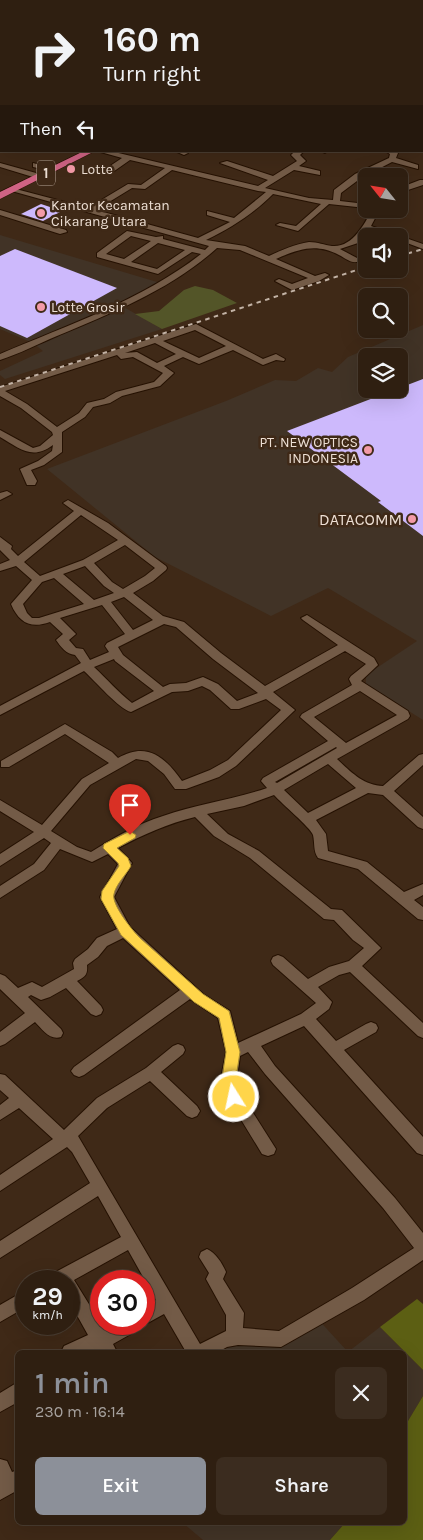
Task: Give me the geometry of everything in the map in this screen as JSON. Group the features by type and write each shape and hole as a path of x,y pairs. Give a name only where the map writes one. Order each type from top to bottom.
{"highway":[{"name":"1","path":"0,191 80,152"},
{"name":"1","path":"0,196 89,152"}],"street":[{"path":"104,152 258,190 326,203 358,205"},
{"path":"258,190 302,161 295,155 300,152"},
{"path":"371,168 394,154 416,167"},
{"path":"107,172 128,158"},
{"path":"224,163 273,179"},
{"path":"0,165 34,175"},
{"path":"36,165 47,168"},
{"path":"292,167 317,173"},
{"path":"89,211 132,186 142,187 170,168"},
{"path":"336,204 337,192 358,176"},
{"path":"408,188 421,184"},
{"path":"12,190 198,241 242,248 316,279"},
{"path":"198,241 235,221 257,205 270,192"},
{"path":"280,225 298,229 326,203"},
{"path":"0,212 63,232"},
{"path":"210,213 235,221"},
{"path":"334,249 353,242 367,227 372,218"},
{"path":"128,263 160,241 167,232"},
{"path":"191,249 160,271 100,254 129,233 207,253"},
{"path":"408,241 422,246"},
{"path":"270,259 301,245 322,244 354,260"},
{"path":"0,357 94,317 159,286 207,253 215,245"},
{"path":"279,281 292,287 325,275"},
{"path":"0,391 196,327 264,362 276,357 281,359"},
{"path":"155,340 199,361 232,347"},
{"path":"0,433 32,451 44,448 57,433 82,415 90,405 160,382 169,373 132,353 105,362 88,361"},
{"path":"157,366 183,354"},
{"path":"0,391 24,406 57,433"},
{"path":"31,483 32,481 25,470 41,463 57,452 57,433"},
{"path":"68,503 81,510 125,541 162,568 143,584 124,594 41,621 30,622 25,620 18,602 38,580 87,562 125,541"},
{"path":"0,568 18,561 81,510"},
{"path":"2,545 38,580"},
{"path":"87,562 95,568 108,584 162,620"},
{"path":"56,574 91,604"},
{"path":"104,600 131,635"},
{"path":"52,617 70,634 62,640 63,642 72,652 79,652 86,665 129,707 138,705 173,687 191,686 203,680 214,687 235,706 265,693 347,646"},
{"path":"307,618 373,664 355,679 359,686 404,715 267,781 302,817 308,819 319,834 320,852 324,856 362,866 423,915"},
{"path":"0,861 42,833 86,782 135,754 145,754 168,771 180,786 215,773 232,763 264,731 289,710 217,656 180,624 172,620 162,620 111,645 116,654 162,692"},
{"path":"0,711 86,665 116,654"},
{"path":"342,745 306,717 359,686"},
{"path":"5,764 65,728 108,755 117,764"},
{"path":"0,805 58,843 89,856 95,856 143,828 198,811 244,801 275,790 329,758 342,745"},
{"path":"329,758 365,789"},
{"path":"386,791 423,758"},
{"path":"308,819 365,789 386,791 423,824"},
{"path":"198,811 209,826 233,843 255,853 260,861 328,914 336,914 358,936 374,948 353,966 334,970 307,987"},
{"path":"0,893 39,867 58,843"},
{"path":"108,848 125,863 123,871 110,888 107,897 125,931 190,990 225,1015 233,1052 229,1078 231,1090 268,1149"},
{"path":"403,899 423,887 423,881"},
{"path":"17,996 32,988 42,994 45,993 81,972 80,962 93,953 102,942 125,931"},
{"path":"233,1052 306,1018 324,1002 278,961"},
{"path":"353,966 423,1032"},
{"path":"0,980 56,1033"},
{"path":"67,980 96,1010"},
{"path":"79,1071 147,1024 190,990"},
{"path":"0,1040 34,1014"},
{"path":"306,1018 423,1148"},
{"path":"334,1049 371,1028"},
{"path":"252,1044 270,1070 389,1203 423,1246"},
{"path":"0,1184 64,1140 102,1103 151,1072 178,1050"},
{"path":"151,1072 192,1111"},
{"path":"0,1080 64,1140 72,1140 78,1147 194,1350"},
{"path":"0,1113 20,1099"},
{"path":"0,1250 100,1186"},
{"path":"76,1270 131,1240"},
{"path":"207,1350 226,1339 234,1337 267,1340 281,1339 358,1294 423,1251"},
{"path":"207,1256 218,1272 214,1279 235,1313 234,1337"},
{"path":"155,1311 167,1304"},
{"path":"0,1314 15,1305"},
{"path":"80,1305 104,1347"},
{"path":"104,1347 119,1335"},
{"path":"74,1350 88,1343 104,1347"},
{"path":"0,1403 15,1393"},
{"path":"0,1468 9,1485"}],"shaded area":[{"path":"0,235 167,285 122,306 162,329 5,379 0,375 0,371 43,351 33,343 0,329"},
{"path":"423,325 423,720 366,684 366,675 417,641 328,588 271,616 155,557 47,469 226,401 275,380 296,381 318,368 332,372 348,357 358,353 358,398 408,398 408,348 369,348 393,338 408,338 408,331"},
{"path":"417,1299 423,1304 423,1370 407,1354 407,1350 403,1350 380,1327"},
{"path":"315,1316 346,1350 205,1350 227,1331 268,1341"},
{"path":"380,1327 403,1350 351,1350"},
{"path":"407,1354 423,1370 423,1396 407,1423"},
{"path":"423,1396 423,1540 330,1540 343,1525 407,1525 407,1423"},
{"path":"185,1525 343,1525 330,1540 203,1540"}],"green space":[{"path":"195,286 213,290 237,303 162,329 135,314 159,311 184,290"}],"building":[{"name":"Kantor Kecamatan Cikarang Utara","path":"41,204 62,211 43,221 21,214"},
{"name":"Lotte Grosir","path":"15,249 117,288 27,338 0,326 0,256"},
{"name":"PT. NEW OPTICS INDONESIA","path":"423,379 423,536 378,502 381,501 287,431 373,398 408,398 408,385"}],"railway":[{"path":"408,253 423,249"},
{"path":"0,387 358,270"}],"place":[{"name":"Lotte","path":"71,169"},
{"name":"Kantor Kecamatan Cikarang Utara","path":"41,213"},
{"name":"Lotte Grosir","path":"41,307"},
{"name":"PT. NEW OPTICS INDONESIA","path":"368,450"},
{"name":"DATACOMM","path":"412,519"}],"route":[{"path":"130,835 108,848 124,861 125,866 108,891 107,899 125,931 135,941 198,998 225,1015 233,1052 229,1084 234,1097"}]}
